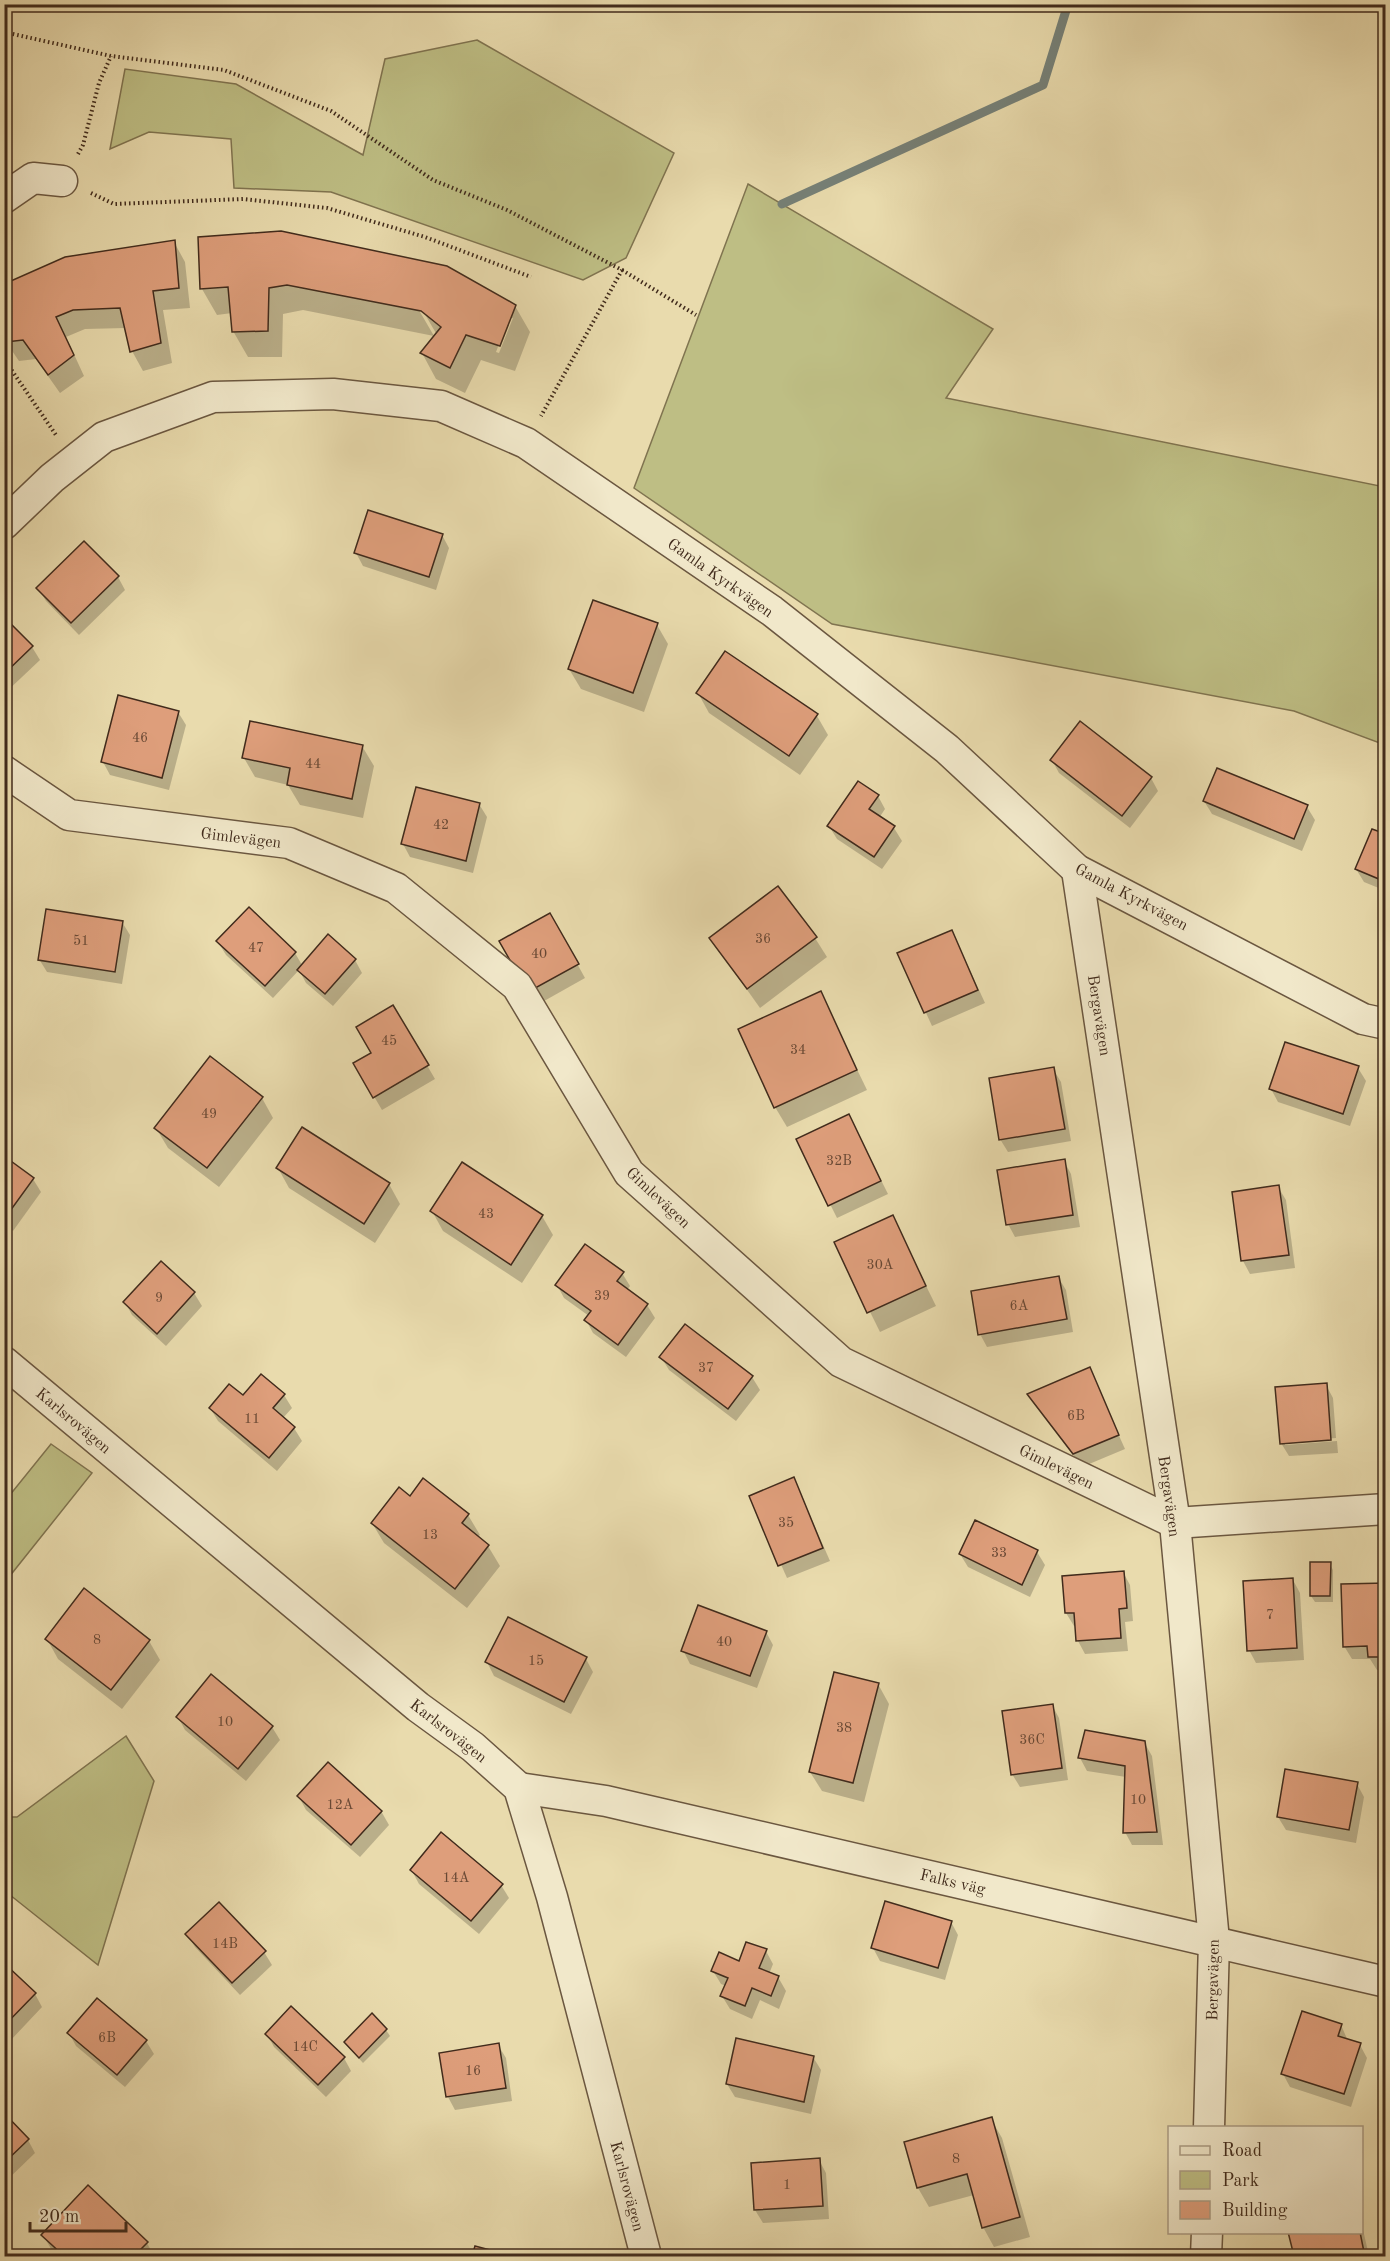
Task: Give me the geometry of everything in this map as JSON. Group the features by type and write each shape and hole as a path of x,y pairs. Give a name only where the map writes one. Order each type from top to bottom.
{"street":[{"path":"4,198 33,178 62,181"},
{"name":"Gamla Kyrkvägen","path":"4,525 52,478 104,437 213,397 333,394 441,406 526,443 782,618 947,749 1077,870 1363,1019 1386,1024"},
{"name":"Gimlevägen","path":"4,771 69,815 289,843 396,888 517,986 629,1173 841,1362 1174,1523 1386,1509"},
{"name":"Bergavägen","path":"1077,870 1174,1523 1214,1941 1209,2126"},
{"name":"Karlsrovägen","path":"4,1362 418,1707 473,1746 519,1788 552,1896 646,2256"},
{"name":"Falks väg","path":"519,1788 606,1801 1386,1982"},
{"path":"1206,2256 1207,2234"}],"path":[{"path":"4,32 111,56 224,70 331,111 433,180 507,210 622,270 696,315"},
{"path":"111,56 99,83 83,145 62,181 114,204 243,199 327,208 425,237 531,277"},
{"path":"526,443 622,270"},
{"path":"4,359 31,402 74,460"}],"green space":[{"path":"477,40 674,153 626,258 583,280 331,192 234,188 231,139 149,132 110,149 125,69 236,84 363,155 385,59"},
{"path":"748,184 993,329 946,398 1385,487 1385,745 1294,711 832,624 634,488"},
{"path":"51,1444 92,1473 5,1582 5,1501"},
{"path":"126,1736 154,1781 98,1965 5,1891 5,1817 17,1817"}],"building":[{"path":"281,231 447,266 516,305 500,346 466,335 450,368 420,353 441,327 421,311 287,285 269,288 268,331 232,332 228,287 200,289 198,237"},
{"path":"175,240 179,288 153,291 161,343 130,352 120,308 73,310 56,317 74,355 48,375 23,340 6,342 4,339 4,284 65,257"},
{"path":"368,510 443,534 429,577 354,553"},
{"path":"84,541 119,576 71,623 36,588"},
{"path":"593,600 658,623 633,693 568,669"},
{"path":"4,617 33,646 4,674"},
{"path":"725,651 818,714 789,756 696,693"},
{"path":"118,695 179,711 162,778 101,762"},
{"path":"250,721 363,745 352,799 287,785 290,768 242,758"},
{"path":"1080,721 1152,777 1122,816 1050,760"},
{"path":"1217,768 1308,805 1294,839 1203,801"},
{"path":"858,781 879,795 869,809 895,826 874,857 827,826"},
{"path":"416,787 480,803 466,861 401,844"},
{"path":"1372,829 1386,834 1386,882 1355,869"},
{"path":"778,886 817,937 747,989 709,938"},
{"path":"249,907 296,952 265,986 216,941"},
{"path":"46,909 123,921 115,972 38,960"},
{"path":"550,913 579,964 528,992 499,941"},
{"path":"952,930 978,990 924,1013 897,953"},
{"path":"328,934 356,959 325,994 297,970"},
{"path":"821,991 857,1070 774,1108 738,1029"},
{"path":"393,1005 429,1065 373,1098 353,1063 371,1053 356,1027"},
{"path":"1285,1042 1359,1066 1343,1114 1269,1089"},
{"path":"210,1056 263,1097 207,1168 154,1128"},
{"path":"1054,1067 1065,1129 999,1140 989,1078"},
{"path":"849,1114 881,1181 828,1206 796,1139"},
{"path":"302,1127 390,1183 364,1224 276,1168"},
{"path":"4,1156 34,1178 5,1218 4,1218"},
{"path":"1065,1159 1073,1215 1006,1225 997,1170"},
{"path":"462,1162 543,1215 511,1265 430,1211"},
{"path":"1279,1185 1289,1255 1241,1261 1232,1192"},
{"path":"893,1215 926,1286 867,1313 834,1242"},
{"path":"585,1244 624,1272 617,1281 648,1304 618,1345 584,1320 591,1311 555,1285"},
{"path":"161,1261 195,1292 157,1334 123,1302"},
{"path":"1059,1276 1067,1319 978,1335 971,1291"},
{"path":"685,1324 753,1376 728,1409 659,1357"},
{"path":"1090,1367 1119,1435 1073,1454 1027,1394"},
{"path":"261,1374 285,1394 273,1408 295,1427 269,1458 209,1408 229,1384 243,1395"},
{"path":"1327,1383 1331,1440 1280,1444 1275,1387"},
{"path":"794,1477 823,1548 778,1566 749,1496"},
{"path":"423,1478 469,1514 462,1523 489,1545 455,1589 371,1523 399,1487 410,1496"},
{"path":"975,1520 1038,1550 1022,1585 959,1554"},
{"path":"1310,1562 1331,1562 1330,1596 1310,1596"},
{"path":"1124,1571 1127,1608 1119,1609 1121,1638 1076,1641 1074,1613 1065,1613 1062,1576"},
{"path":"1293,1578 1297,1648 1247,1651 1243,1581"},
{"path":"1386,1583 1386,1657 1368,1657 1367,1646 1343,1647 1341,1584"},
{"path":"84,1588 150,1640 111,1690 45,1639"},
{"path":"698,1605 767,1631 750,1676 681,1651"},
{"path":"508,1617 587,1657 564,1702 485,1662"},
{"path":"834,1672 879,1683 853,1783 809,1772"},
{"path":"211,1674 273,1726 238,1769 176,1717"},
{"path":"1053,1704 1062,1768 1011,1775 1002,1711"},
{"path":"1085,1730 1145,1741 1157,1832 1123,1833 1125,1766 1078,1758"},
{"path":"328,1762 382,1811 351,1845 297,1796"},
{"path":"1285,1769 1358,1782 1349,1830 1277,1817"},
{"path":"441,1832 503,1884 471,1921 410,1870"},
{"path":"885,1901 952,1921 938,1968 871,1948"},
{"path":"219,1902 266,1951 232,1983 185,1934"},
{"path":"746,1942 767,1949 759,1968 779,1976 771,1996 752,1988 745,2006 720,1996 728,1978 711,1971 719,1952 739,1961"},
{"path":"4,1963 36,1993 4,2026"},
{"path":"97,1998 147,2040 117,2075 67,2033"},
{"path":"291,2006 345,2057 318,2085 265,2034"},
{"path":"1302,2011 1342,2024 1338,2036 1361,2043 1344,2094 1281,2074"},
{"path":"372,2013 387,2029 359,2058 344,2042"},
{"path":"736,2038 814,2056 804,2102 726,2084"},
{"path":"499,2043 506,2088 446,2097 439,2053"},
{"path":"4,2113 29,2139 4,2163"},
{"path":"992,2117 1020,2217 982,2228 967,2174 917,2188 904,2142"},
{"path":"820,2158 823,2206 754,2210 751,2163"},
{"path":"88,2185 148,2242 134,2256 64,2256 41,2235"},
{"path":"1288,2234 1360,2234 1364,2252 1342,2256 1294,2256"},
{"path":"475,2246 513,2256 472,2256"}],"waterway":[{"path":"782,204 1043,85 1068,4"}]}
